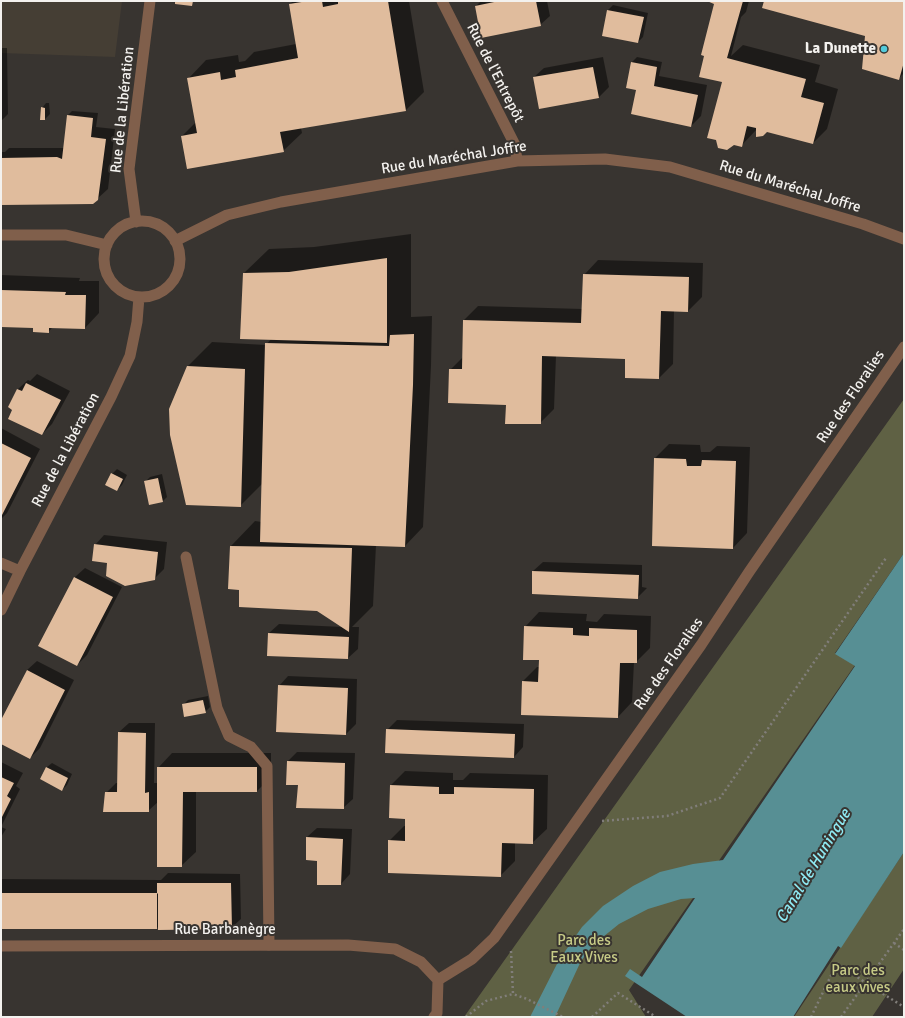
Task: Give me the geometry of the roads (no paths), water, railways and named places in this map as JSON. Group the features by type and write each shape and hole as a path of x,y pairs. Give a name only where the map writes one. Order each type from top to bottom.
{"street":[{"name":"Rue de la Libération","path":"136,222 129,169 150,1"},
{"name":"Rue de l'Entrepôt","path":"442,1 515,145 517,161"},
{"name":"Rue du Maréchal Joffre","path":"175,241 227,215 273,204 517,161 605,159 670,167 863,224 904,239"},
{"path":"136,222 154,223 170,234 175,241 179,252 180,263 176,275 170,284 161,292 151,296 139,297 128,294 118,288 110,279 104,256 107,245 112,236 127,224 136,222"},
{"path":"1,235 66,235 107,245"},
{"name":"Rue de la Libération","path":"1,610 111,397 130,356 137,322 139,297"},
{"name":"Rue des Floralies","path":"438,980 472,959 494,938 701,645 749,572 904,347"},
{"path":"186,557 217,708 229,736 251,747 267,766 269,945"},
{"path":"1,564 20,571"},
{"name":"Rue Barbanègre","path":"1,946 348,945 395,949 421,962 438,980"},
{"path":"434,1017 437,1013 438,980"}],"water":[{"name":"Canal de Huningue","path":"904,553 904,852 841,948 838,946 793,1017 687,1017 625,976 630,969 642,977 695,898 681,899 648,909 619,924 593,945 581,961 555,1017 530,1017 559,960 582,927 603,906 633,886 660,872 693,864 723,860 855,666 835,654"}],"place":[{"name":"La Dunette","path":"884,49"}],"park label":[{"name":"Parc des Eaux Vives","path":"584,950"},
{"name":"Parc des eaux vives","path":"858,980"}]}
